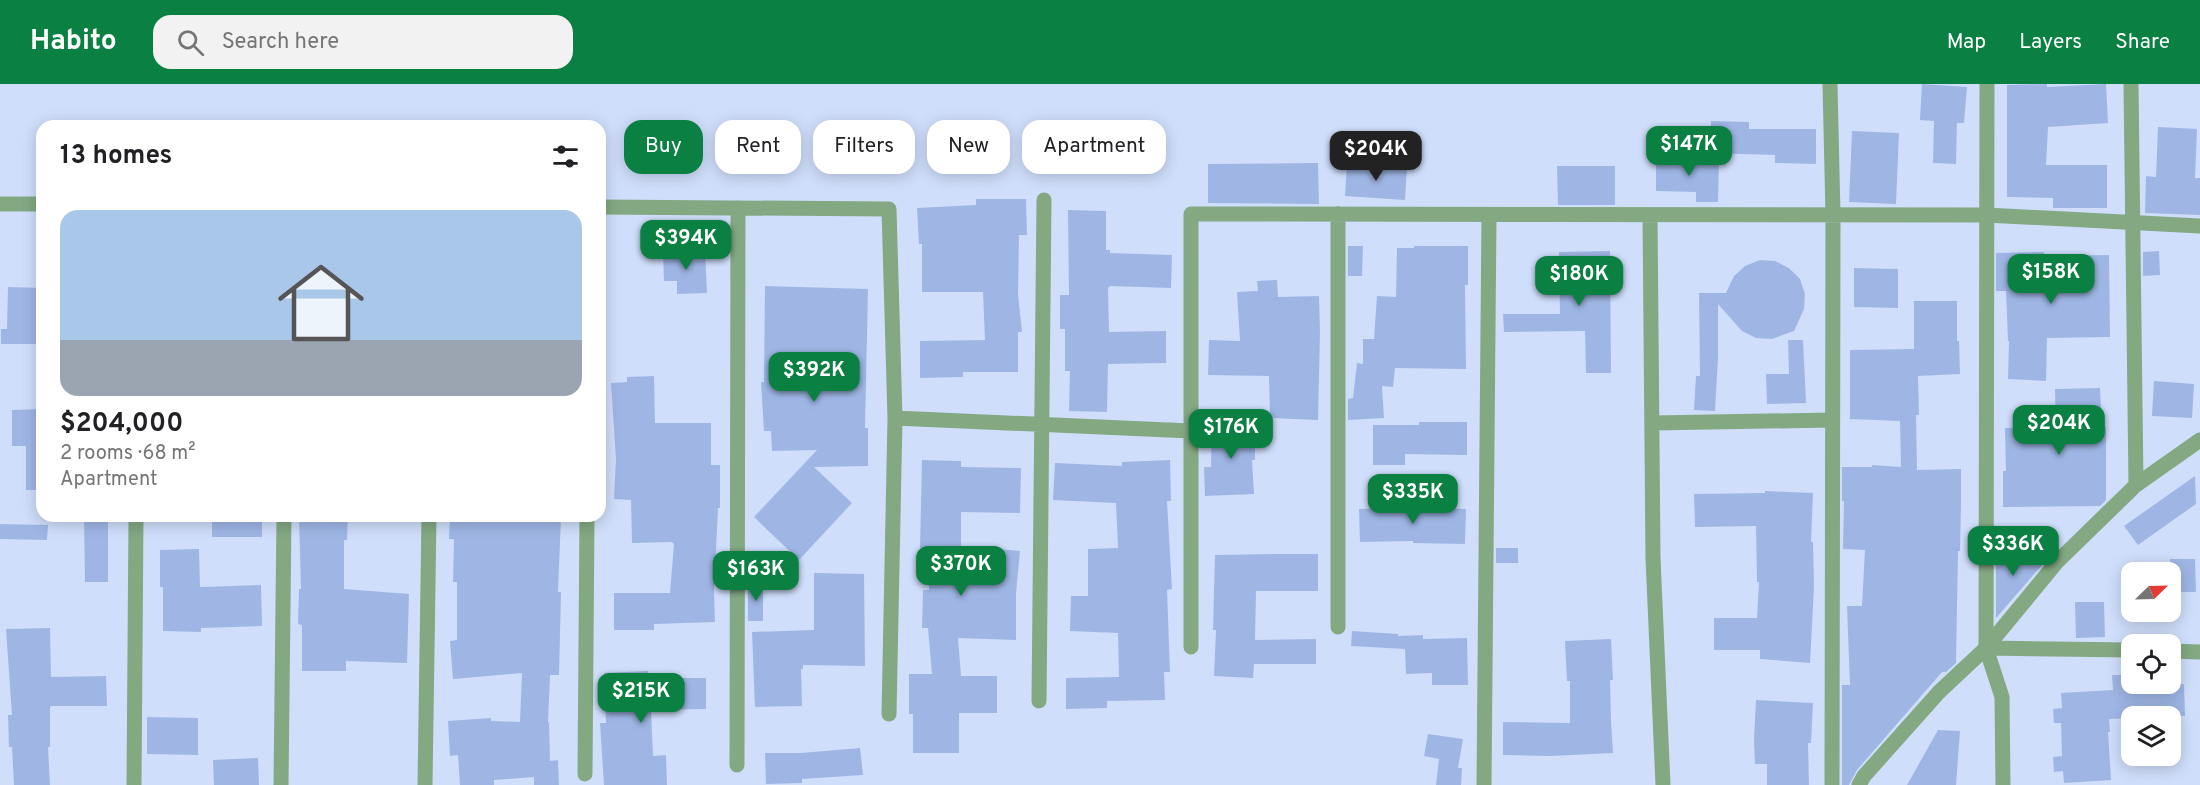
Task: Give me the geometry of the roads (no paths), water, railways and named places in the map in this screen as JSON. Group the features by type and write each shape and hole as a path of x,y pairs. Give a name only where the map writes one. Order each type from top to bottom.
{"street":[{"path":"1830,84 1833,215 1832,785"},
{"path":"1987,84 1986,648 2002,697 2004,785"},
{"path":"2132,84 2136,485"},
{"path":"1039,701 1044,200"},
{"path":"0,204 36,204"},
{"path":"606,207 888,208 895,418 889,714"},
{"path":"737,765 738,208"},
{"path":"1191,647 1191,214 1986,215 2200,226"},
{"path":"1338,214 1338,627"},
{"path":"1484,785 1489,214"},
{"path":"1650,215 1653,569 1663,785"},
{"path":"895,418 1191,431"},
{"path":"1653,423 1832,420"},
{"path":"1858,785 1940,692 1986,648 2057,562 2136,485 2200,440"},
{"path":"135,785 136,522"},
{"path":"281,785 284,522"},
{"path":"425,785 429,522"},
{"path":"585,774 587,522"},
{"path":"1986,648 2121,651"},
{"path":"2181,651 2200,652"}]}
